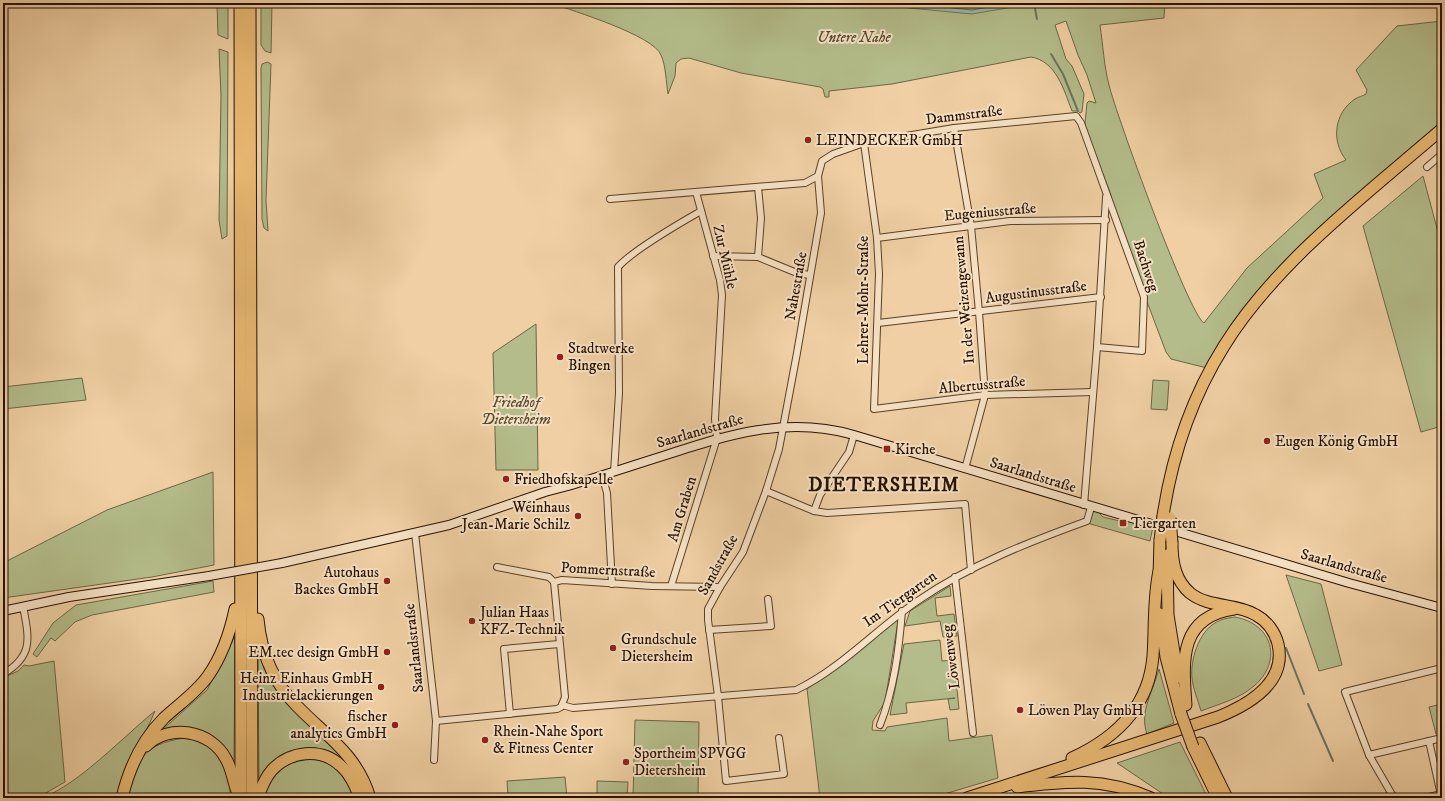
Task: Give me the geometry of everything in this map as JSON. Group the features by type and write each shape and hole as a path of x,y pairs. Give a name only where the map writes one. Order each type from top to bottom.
{"highway":[{"path":"240,3 245,236 240,576 240,798"},
{"path":"245,236 250,3"},
{"path":"1185,710 1170,627 1167,585 1167,517 1175,459 1191,412 1214,363 1235,329 1273,282 1300,254 1442,129"},
{"path":"1167,517 1193,427 1215,377 1243,330 1269,295 1303,259 1442,136"},
{"path":"245,248 252,560 252,798"},
{"path":"1019,781 1096,746 1114,733 1130,716 1143,694 1151,668 1154,590 1167,542"},
{"path":"967,798 1218,717 1246,705 1267,687 1276,670 1279,658 1278,647 1272,631 1265,622 1246,610 1203,600 1186,589 1174,569 1167,542"},
{"path":"252,560 259,631 266,660 278,684 287,695 344,750 362,777 370,798"},
{"path":"1159,571 1163,640 1170,674 1185,710 1196,745 1218,798"},
{"path":"122,798 136,759 149,736 164,718 197,689 217,662 232,624 240,576"},
{"path":"1185,710 1183,664 1186,649 1192,636 1200,625 1211,616 1222,611 1246,610"},
{"path":"136,759 148,744 161,736 176,732 195,734 213,743 226,758 240,798"},
{"path":"1196,745 1228,798"},
{"path":"258,798 266,779 278,764 288,758 307,754 325,756 341,766 352,779 360,798"},
{"path":"988,791 1059,782 1084,781 1120,786 1151,798"}],"main road":[{"name":"Saarlandstraße","path":"3,611 23,606 282,563 395,538 449,525 545,492 602,476 717,438 750,430 783,426 827,428 854,435 1087,506 1248,552 1349,583 1442,608"}],"street":[{"name":"Dammstraße","path":"833,154 864,143 954,128 1076,116"},
{"name":"Bachweg","path":"1076,116 1081,123 1144,297 1142,351 1097,347"},
{"name":"In der Weizengewann","path":"954,128 971,226 985,395 965,469"},
{"name":"Lehrer-Mohr-Straße","path":"864,143 877,238 879,274 874,409"},
{"name":"Nahestraße","path":"783,426 821,213 818,176 822,161 833,154"},
{"path":"1427,167 1442,154"},
{"path":"610,199 805,183 818,176"},
{"path":"758,187 761,218 758,257"},
{"name":"Zur Mühle","path":"696,192 720,280 722,295 715,419 717,438"},
{"name":"Bachweg","path":"1087,506 1093,392 1106,220 1106,195"},
{"path":"614,472 619,393 618,267 636,252 701,211"},
{"name":"Eugeniusstraße","path":"877,238 1010,221 1106,220"},
{"path":"713,256 758,257 797,273 810,275"},
{"name":"Augustinusstraße","path":"878,323 1100,297"},
{"name":"Albertusstraße","path":"874,409 985,395 1093,392"},
{"name":"Sandstraße","path":"779,738 784,774 726,781 708,609 720,587 743,552 766,491 779,449 783,426"},
{"path":"814,512 820,495 848,452 854,435"},
{"name":"Am Graben","path":"671,586 717,438"},
{"path":"602,476 608,500 612,584"},
{"path":"766,491 814,512 854,512 965,504 971,570"},
{"name":"Im Tiergarten","path":"718,696 796,690 815,681 902,612 955,577 1026,544 1087,521 1087,506"},
{"name":"Saarlandstraße","path":"415,533 436,721 434,760"},
{"name":"Pommernstraße","path":"497,566 549,577 554,582 562,580 612,584 720,587"},
{"name":"Löwenweg","path":"955,577 973,733"},
{"path":"554,582 565,697 562,706"},
{"path":"709,630 771,626 768,599"},
{"path":"3,674 14,667 22,659 27,648 28,634 23,606"},
{"path":"880,725 893,684 902,612"},
{"path":"510,714 504,649 559,644"},
{"path":"1394,798 1369,755 1345,692 1442,668"},
{"path":"436,721 557,709 562,706 573,708 718,696"},
{"path":"1369,755 1442,738"},
{"path":"1424,798 1442,794 1429,741"}],"green space":[{"path":"217,3 228,3 228,39 218,35"},
{"path":"261,3 272,3 271,53 265,51 261,45"},
{"name":"Untere Nahe","path":"551,3 1165,3 1164,18 1100,25 1107,78 1114,103 1153,211 1183,286 1204,323 1247,268 1323,198 1314,174 1346,160 1338,144 1337,128 1339,119 1348,105 1355,99 1366,94 1367,90 1356,70 1397,26 1442,21 1442,123 1313,237 1207,368 1171,359 1166,352 1111,206 1111,195 1086,130 1085,123 1087,103 1089,101 1096,103 1066,21 1055,25 1066,59 1072,66 1084,94 1082,112 1080,113 1078,111 1072,111 1062,86 1053,70 1047,64 1031,57 892,84 829,91 829,97 825,97 823,89 820,87 741,73 689,58 681,59 676,63 675,76 668,94 663,59 655,47 611,24"},
{"path":"219,49 228,52 227,236 222,239 219,220 221,95"},
{"path":"267,62 271,64 266,200 268,231 264,228 262,219 261,68 262,64"},
{"path":"1423,176 1442,247 1442,426 1421,432 1363,226"},
{"name":"Friedhof Dietersheim","path":"536,324 538,470 496,470 493,353"},
{"path":"82,378 86,400 3,409 3,387"},
{"path":"1153,380 1169,381 1167,410 1151,409"},
{"path":"213,472 214,565 152,577 3,598 3,563 107,510"},
{"path":"1097,511 1103,517 1124,522 1126,519 1153,527 1150,541 1087,523 1093,512"},
{"path":"1286,575 1321,584 1342,665 1319,671"},
{"path":"213,581 214,592 92,615 75,622 55,641 51,638 37,657 33,654 53,623 76,605"},
{"path":"950,586 951,596 935,598 937,616 954,614 957,636 943,637 940,621 905,626 910,611"},
{"path":"899,615 885,702 873,721 872,730 885,731 887,727 947,718 949,741 992,735 998,778 931,798 820,798 807,689"},
{"path":"1235,617 1248,621 1258,627 1265,635 1270,645 1271,655 1269,666 1263,676 1248,691 1229,701 1201,711 1194,690 1192,678 1192,663 1194,655 1200,640 1209,627 1227,618"},
{"path":"235,636 234,763 220,743 204,732 186,728 162,730 207,690"},
{"path":"940,640 942,661 954,660 959,709 950,710 948,699 955,698 906,703 907,713 890,715 904,644"},
{"path":"258,647 304,718 357,772 341,761 291,754 259,786"},
{"path":"54,661 65,782 37,798 3,798 3,678 18,671 24,665 29,666"},
{"path":"1159,669 1174,723 1147,734 1145,726 1146,709"},
{"path":"1442,704 1442,733 1436,734 1429,707"},
{"path":"155,711 123,775 116,798 42,798 71,782 86,771"},
{"path":"635,720 699,722 698,798 633,798"},
{"path":"184,738 202,742 215,751 227,774 230,798 127,798 134,773 144,756 158,745"},
{"path":"1180,742 1208,798 1169,798 1117,763"},
{"path":"311,757 329,763 340,770 357,798 263,798 271,780 280,768 292,761"},
{"path":"565,777 567,798 508,798 507,781"},
{"path":"597,781 628,782 627,798 597,798"}],"water":[{"path":"891,3 1036,3 972,14 909,8"}],"waterway":[{"path":"1034,3 1037,19"},
{"path":"1051,54 1063,74 1078,111"},
{"path":"1286,648 1304,694"},
{"path":"1308,704 1333,761"}],"place":[{"name":"LEINDECKER GmbH","path":"808,140"},
{"name":"Stadtwerke Bingen","path":"560,357"},
{"name":"Eugen König GmbH","path":"1267,441"},
{"name":"Kirche","path":"887,449"},
{"name":"Friedhofskapelle","path":"506,479"},
{"name":"Weinhaus Jean-Marie Schilz","path":"578,516"},
{"name":"Tiergarten","path":"1123,523"},
{"name":"Autohaus Backes GmbH","path":"387,581"},
{"name":"Julian Haas KFZ-Technik","path":"472,621"},
{"name":"Grundschule Dietersheim","path":"613,648"},
{"name":"EM.tec design GmbH","path":"387,652"},
{"name":"Heinz Einhaus GmbH Industrielackierungen","path":"381,687"},
{"name":"Löwen Play GmbH","path":"1020,710"},
{"name":"fischer analytics GmbH","path":"395,725"},
{"name":"Rhein-Nahe Sport & Fitness Center","path":"485,740"},
{"name":"Sportheim SPVGG Dietersheim","path":"626,762"}],"district":[{"name":"DIETERSHEIM","path":"884,485"}]}
